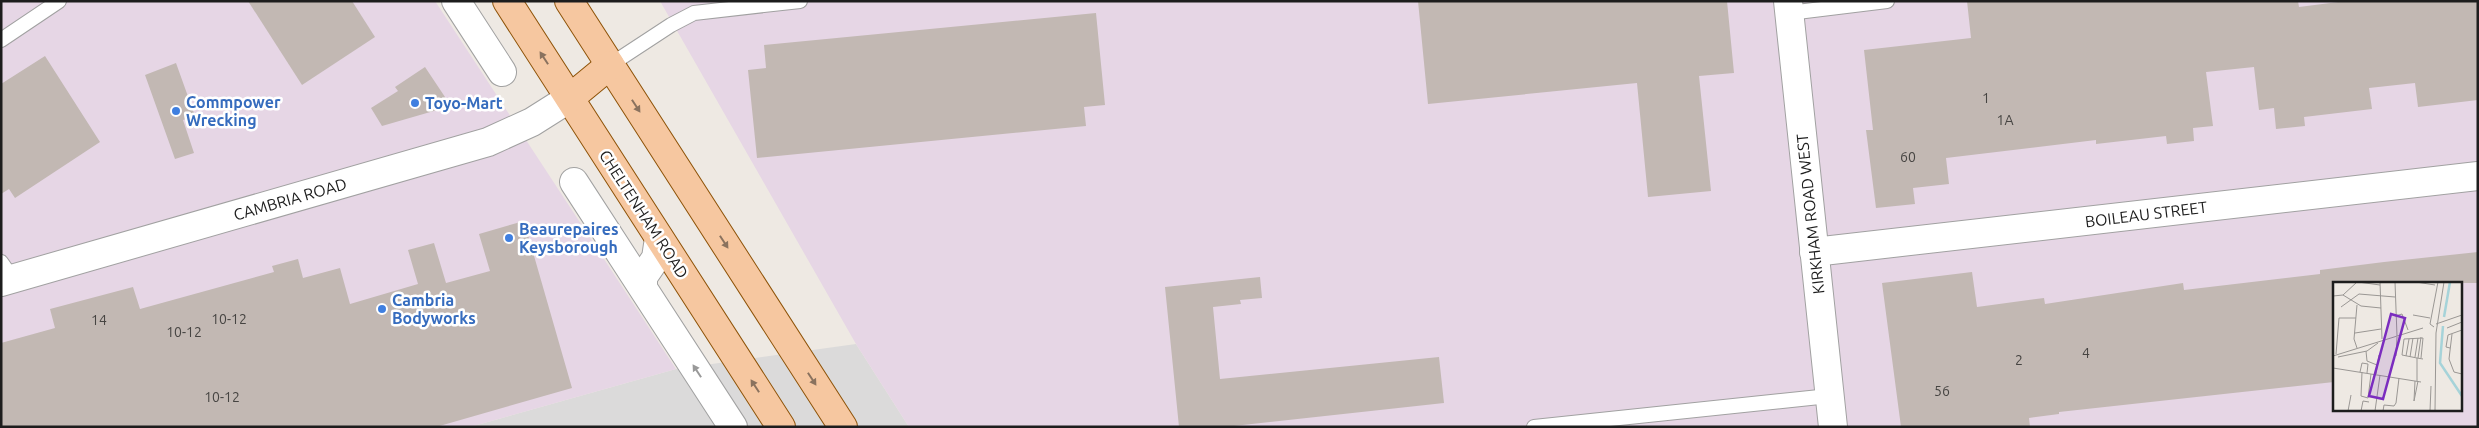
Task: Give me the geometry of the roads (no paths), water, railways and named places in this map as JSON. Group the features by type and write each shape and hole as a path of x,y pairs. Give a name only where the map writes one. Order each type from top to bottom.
{"main road":[{"path":"569,1 842,427"},
{"name":"CHELTENHAM ROAD","path":"505,2 570,98 781,427"},
{"path":"570,98 610,64"}],"street":[{"path":"456,1 502,72"},
{"name":"KIRKHAM ROAD WEST","path":"1788,7 1832,427"},
{"name":"CAMBRIA ROAD","path":"5,274 488,142 532,122 570,98"},
{"name":"BOILEAU STREET","path":"1814,252 2478,176"},
{"path":"574,182 733,427"},
{"path":"643,287 643,277 656,258 659,238"}],"lane":[{"path":"1,40 59,1"},
{"path":"610,64 671,25 694,13 800,1"},
{"path":"1788,7 1887,1"},
{"path":"1534,427 1829,396"}],"place":[{"name":"Toyo-Mart","path":"415,103"},
{"name":"Commpower Wrecking","path":"176,111"},
{"name":"Beaurepaires Keysborough","path":"509,238"},
{"name":"Cambria Bodyworks","path":"382,309"}]}
